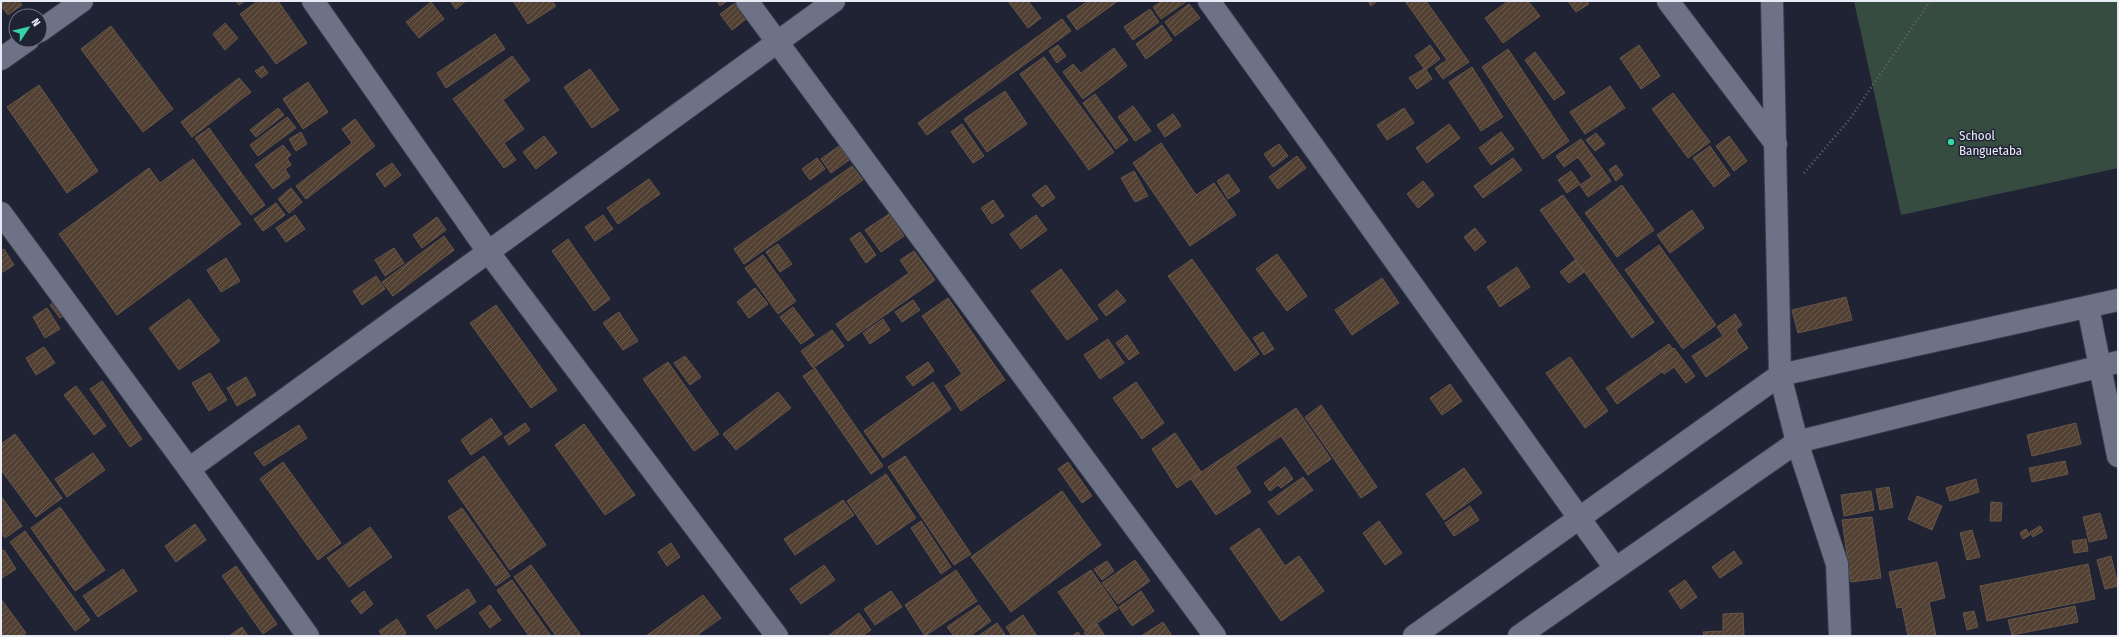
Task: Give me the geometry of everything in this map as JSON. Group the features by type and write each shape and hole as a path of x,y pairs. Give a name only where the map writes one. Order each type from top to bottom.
{"street":[{"path":"48,25 82,1"},
{"path":"313,1 489,253 777,636"},
{"path":"747,1 776,43 1215,636"},
{"path":"190,469 834,1"},
{"path":"1209,1 1615,568"},
{"path":"1668,1 1776,144"},
{"path":"1772,1 1780,375 1797,442 1837,564 1840,636"},
{"path":"1,59 17,48"},
{"path":"1,213 190,469 308,636"},
{"path":"1414,636 1780,375 2118,300"},
{"path":"2088,307 2109,364 2118,456"},
{"path":"1519,636 1797,442 2109,364"}],"path":[{"path":"1777,205 1849,120 1930,1"}],"green space":[{"path":"1854,1 2118,1 2118,168 1901,215"}],"building":[{"path":"1,1 19,1 22,5 18,8 8,8 8,15 1,6"},
{"path":"236,1 245,1 239,5"},
{"path":"258,1 278,1 307,43 276,64 240,14"},
{"path":"450,1 466,1 456,9"},
{"path":"513,1 552,1 556,6 528,24"},
{"path":"717,1 727,1 720,6"},
{"path":"738,1 749,17 732,30 720,14"},
{"path":"1008,1 1028,1 1041,18 1028,28"},
{"path":"1088,1 1118,1 1077,30 1067,16"},
{"path":"1162,1 1187,1 1161,19 1153,7"},
{"path":"1368,1 1377,1 1371,6"},
{"path":"1405,1 1426,1 1469,62 1443,79 1435,68 1447,60"},
{"path":"1508,1 1528,1 1540,16 1503,43 1485,18"},
{"path":"1568,1 1587,1 1589,4 1576,12"},
{"path":"431,2 444,19 419,38 406,22"},
{"path":"1189,4 1200,18 1175,36 1165,22"},
{"path":"1150,9 1159,22 1133,40 1124,27"},
{"path":"1062,19 1071,31 927,135 918,123"},
{"path":"225,23 238,38 225,50 213,34"},
{"path":"1162,25 1172,40 1146,59 1136,44"},
{"path":"111,26 173,109 143,132 81,49"},
{"path":"495,34 505,49 482,64 473,49"},
{"path":"1058,45 1066,56 1057,63 1049,51"},
{"path":"1430,45 1440,59 1425,70 1415,56"},
{"path":"1639,45 1660,76 1641,89 1620,58"},
{"path":"1114,48 1127,66 1083,99 1063,72 1073,64 1081,73"},
{"path":"473,49 482,64 446,88 437,73"},
{"path":"1508,49 1569,141 1543,159 1482,67"},
{"path":"1535,52 1565,93 1554,100 1525,60"},
{"path":"512,56 530,80 503,100 524,129 504,143 516,160 504,168 453,99"},
{"path":"1044,57 1114,152 1089,170 1020,74"},
{"path":"263,66 268,73 261,78 255,71"},
{"path":"1472,67 1503,117 1481,131 1449,82"},
{"path":"1425,68 1432,79 1417,89 1409,78"},
{"path":"590,69 619,110 592,128 564,87"},
{"path":"239,78 251,92 192,137 181,122"},
{"path":"308,82 328,112 303,129 283,99"},
{"path":"39,85 98,171 67,193 7,107"},
{"path":"1610,86 1625,108 1585,134 1570,112"},
{"path":"1005,91 1027,124 987,152 964,119"},
{"path":"1673,93 1710,142 1688,158 1652,109"},
{"path":"1095,94 1128,140 1116,149 1083,103"},
{"path":"1133,106 1151,131 1135,141 1118,117"},
{"path":"278,108 284,115 256,137 250,130"},
{"path":"1404,108 1414,123 1387,140 1377,125"},
{"path":"1173,114 1181,126 1165,137 1157,125"},
{"path":"287,117 296,128 258,156 250,145"},
{"path":"355,119 375,146 306,199 296,186 352,143 342,129"},
{"path":"962,124 984,156 973,163 951,132"},
{"path":"1449,124 1460,138 1427,163 1416,148"},
{"path":"209,128 242,174 228,184 195,138"},
{"path":"301,132 307,144 296,151 289,139"},
{"path":"1501,132 1514,149 1491,165 1479,148"},
{"path":"1596,133 1605,144 1595,151 1586,140"},
{"path":"544,136 557,153 536,169 523,152"},
{"path":"1729,136 1747,161 1734,171 1716,146"},
{"path":"1581,139 1611,181 1588,197 1580,185 1592,177 1578,157 1564,167 1556,156"},
{"path":"1161,143 1196,195 1214,183 1236,215 1190,246 1133,163"},
{"path":"1279,144 1288,156 1273,167 1264,154"},
{"path":"283,145 291,155 287,158 291,165 285,169 290,177 273,189 255,165"},
{"path":"839,146 849,160 831,173 821,159"},
{"path":"1710,146 1730,175 1714,187 1693,158"},
{"path":"1297,156 1306,168 1278,189 1269,177"},
{"path":"817,158 825,169 810,180 802,169"},
{"path":"1513,158 1522,170 1483,198 1474,186"},
{"path":"193,159 241,224 117,315 59,234 149,168 160,183"},
{"path":"392,163 401,175 385,187 376,174"},
{"path":"1616,165 1623,175 1616,181 1609,170"},
{"path":"852,166 863,180 744,264 734,249"},
{"path":"1134,171 1148,196 1135,202 1121,178"},
{"path":"1571,171 1580,184 1567,193 1558,180"},
{"path":"242,174 265,205 251,215 228,184"},
{"path":"1228,174 1240,191 1228,199 1217,181"},
{"path":"649,179 660,194 618,224 607,208"},
{"path":"1423,181 1434,195 1418,208 1407,194"},
{"path":"1046,185 1055,198 1042,207 1032,195"},
{"path":"1622,185 1654,230 1617,257 1585,213"},
{"path":"291,188 302,202 289,213 278,199"},
{"path":"1563,195 1654,322 1632,338 1540,210"},
{"path":"993,200 1004,216 992,224 981,208"},
{"path":"276,203 285,215 263,231 254,219"},
{"path":"1692,210 1704,228 1670,253 1657,235"},
{"path":"889,214 904,236 881,252 865,230"},
{"path":"295,215 305,229 286,242 276,228"},
{"path":"603,215 613,229 595,241 585,227"},
{"path":"1036,215 1047,230 1021,249 1010,234"},
{"path":"437,217 446,230 422,248 413,235"},
{"path":"1475,228 1486,242 1475,251 1464,237"},
{"path":"860,232 876,255 866,263 850,239"},
{"path":"444,236 454,250 393,296 382,282"},
{"path":"568,239 610,299 594,311 552,251"},
{"path":"778,244 792,264 780,272 766,252"},
{"path":"1659,245 1716,325 1683,349 1625,270"},
{"path":"394,248 404,263 385,276 375,260"},
{"path":"4,249 14,265 1,273 1,251"},
{"path":"914,251 935,280 848,341 836,324 909,273 900,260"},
{"path":"1277,254 1307,296 1287,311 1256,269"},
{"path":"763,255 796,301 778,314 745,268"},
{"path":"226,258 240,281 221,292 207,270"},
{"path":"1192,259 1259,354 1235,371 1168,276"},
{"path":"1575,260 1584,272 1569,283 1560,272"},
{"path":"1517,267 1530,287 1500,307 1487,287"},
{"path":"1061,269 1098,319 1067,340 1031,291"},
{"path":"376,276 385,289 362,305 353,291"},
{"path":"1382,278 1399,303 1352,335 1335,310"},
{"path":"755,288 768,304 749,318 737,302"},
{"path":"1117,290 1126,301 1106,316 1098,305"},
{"path":"60,297 70,311 60,318 50,305"},
{"path":"1846,297 1852,320 1798,333 1792,310"},
{"path":"948,298 1005,380 961,411 945,386 962,374 922,316"},
{"path":"189,299 220,341 179,370 149,328"},
{"path":"913,300 920,310 902,322 895,312"},
{"path":"496,305 557,390 531,408 470,323"},
{"path":"793,307 814,335 801,344 780,317"},
{"path":"47,308 60,329 45,338 33,317"},
{"path":"619,312 638,341 623,350 603,323"},
{"path":"1735,314 1742,325 1736,330 1748,348 1706,377 1692,356 1723,336 1717,327"},
{"path":"883,319 890,330 870,344 863,333"},
{"path":"832,330 844,346 813,368 801,351"},
{"path":"1263,332 1274,349 1264,355 1253,338"},
{"path":"1127,335 1139,353 1129,360 1116,343"},
{"path":"1108,339 1124,363 1100,379 1084,355"},
{"path":"1669,344 1680,359 1617,404 1606,388"},
{"path":"44,347 55,363 36,375 26,358"},
{"path":"1674,348 1695,376 1686,383 1674,367 1664,374 1655,362"},
{"path":"685,356 701,377 690,385 674,363"},
{"path":"1570,357 1608,411 1585,428 1546,373"},
{"path":"668,362 719,434 694,451 643,379"},
{"path":"928,362 934,371 913,386 906,377"},
{"path":"815,368 883,466 871,474 803,376"},
{"path":"210,373 227,400 209,411 192,383"},
{"path":"246,377 256,395 237,406 227,388"},
{"path":"102,381 142,439 130,447 90,389"},
{"path":"933,382 951,409 883,458 864,431"},
{"path":"1136,382 1164,423 1142,439 1113,398"},
{"path":"1450,384 1462,401 1442,415 1430,398"},
{"path":"76,386 106,426 94,435 64,395"},
{"path":"778,392 791,408 736,450 723,434"},
{"path":"1321,405 1377,487 1361,498 1305,417"},
{"path":"1296,408 1331,459 1308,475 1281,436 1235,467 1251,492 1216,515 1191,479"},
{"path":"491,418 502,434 471,455 461,440"},
{"path":"525,423 530,430 509,445 504,437"},
{"path":"2076,423 2081,444 2032,456 2027,435"},
{"path":"584,424 635,495 605,515 555,445"},
{"path":"299,425 307,438 264,466 254,453"},
{"path":"1175,433 1201,472 1177,488 1152,449"},
{"path":"15,434 62,498 36,517 1,470 1,444"},
{"path":"93,453 105,470 67,497 55,479"},
{"path":"484,456 546,545 510,570 448,481"},
{"path":"905,456 971,554 954,565 888,467"},
{"path":"2065,461 2068,474 2032,482 2029,468"},
{"path":"283,462 341,543 318,560 260,479"},
{"path":"1068,462 1092,496 1082,503 1058,469"},
{"path":"1285,467 1293,479 1281,488 1278,485 1270,491 1264,483"},
{"path":"1464,468 1482,493 1444,520 1426,494"},
{"path":"886,474 916,518 877,545 847,501"},
{"path":"1303,477 1313,490 1278,515 1268,502"},
{"path":"1976,479 1979,492 1950,501 1946,488"},
{"path":"1889,487 1893,507 1880,510 1876,489"},
{"path":"1062,491 1101,545 1011,612 971,557"},
{"path":"1871,491 1874,510 1844,516 1841,495"},
{"path":"1,496 22,526 5,538 1,533"},
{"path":"1917,496 1942,506 1932,530 1908,519"},
{"path":"843,500 854,515 795,555 784,539"},
{"path":"1991,502 2002,503 2001,521 1990,521"},
{"path":"1470,506 1479,520 1454,536 1445,523"},
{"path":"60,507 105,570 75,591 31,528"},
{"path":"462,508 510,576 496,586 448,517"},
{"path":"2100,513 2107,538 2089,542 2083,517"},
{"path":"1872,517 1881,578 1851,582 1842,520"},
{"path":"921,521 951,567 941,574 911,528"},
{"path":"1379,521 1402,553 1385,565 1363,533"},
{"path":"195,524 206,540 176,562 165,546"},
{"path":"2040,526 2043,531 2033,537 2030,532"},
{"path":"370,527 392,557 349,587 327,558"},
{"path":"1259,528 1285,566 1299,556 1324,591 1281,621 1230,548"},
{"path":"2026,529 2030,535 2023,539 2020,533"},
{"path":"1972,530 1980,557 1967,560 1960,533"},
{"path":"25,531 90,620 75,631 10,542"},
{"path":"2086,539 2088,551 2074,553 2072,541"},
{"path":"671,543 680,557 667,566 658,552"},
{"path":"4,550 16,569 2,578 1,551"},
{"path":"1734,551 1742,563 1720,578 1712,567"},
{"path":"2111,556 2118,586 2105,589 2097,560"},
{"path":"1135,560 1150,581 1118,604 1102,583"},
{"path":"1107,561 1114,571 1102,580 1094,569"},
{"path":"1937,562 1945,598 1929,602 1936,636 1908,636 1902,607 1897,608 1889,572"},
{"path":"2088,564 2095,599 1987,621 1980,586"},
{"path":"531,565 580,634 577,636 556,636 514,577"},
{"path":"824,565 835,580 801,604 790,589"},
{"path":"236,566 277,624 263,634 222,576"},
{"path":"123,569 137,591 98,617 83,596"},
{"path":"956,570 977,601 925,636 905,605"},
{"path":"1091,570 1118,609 1085,631 1058,592"},
{"path":"512,580 551,636 529,636 497,590"},
{"path":"1685,580 1697,597 1681,609 1669,591"},
{"path":"468,589 476,602 436,629 427,616"},
{"path":"364,591 373,604 361,614 351,601"},
{"path":"891,591 902,607 875,625 864,609"},
{"path":"1141,591 1154,611 1132,626 1119,607"},
{"path":"703,595 721,618 696,636 646,636"},
{"path":"1,599 26,633 22,636 1,636"},
{"path":"490,605 501,620 490,628 479,613"},
{"path":"979,605 991,621 970,636 954,636 947,627"},
{"path":"2075,606 2078,622 2012,635 2008,620"},
{"path":"1974,611 1978,627 1967,630 1963,613"},
{"path":"859,613 871,630 862,636 828,636"},
{"path":"1743,613 1744,636 1704,636 1703,632 1723,631 1723,614"},
{"path":"1023,615 1037,636 1012,636 1006,627"},
{"path":"397,619 406,633 402,636 382,636 379,631"},
{"path":"1163,622 1172,636 1141,636"},
{"path":"997,623 1006,636 978,636"},
{"path":"1097,624 1105,636 1086,636 1084,633"},
{"path":"242,627 248,636 229,636"},
{"path":"1078,632 1081,636 1072,636"}],"place":[{"name":"School Banguetaba","path":"1951,142"}]}
